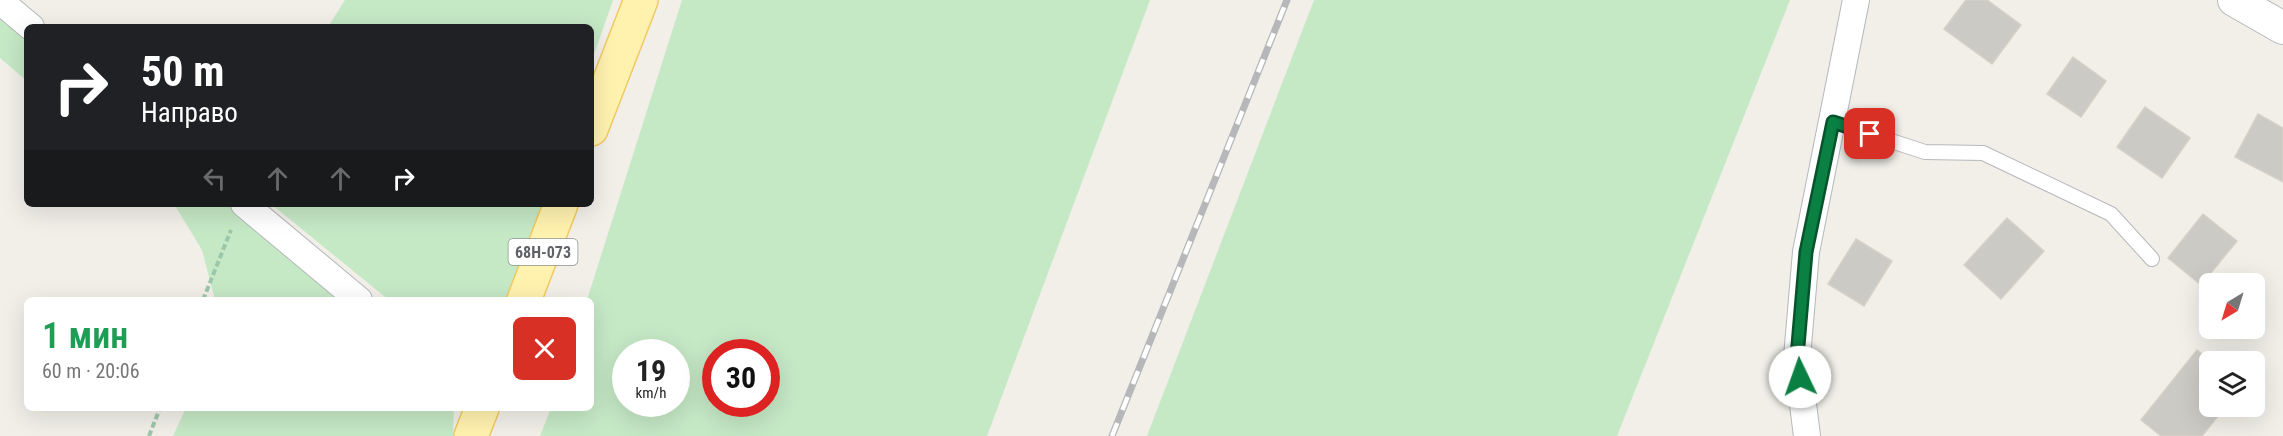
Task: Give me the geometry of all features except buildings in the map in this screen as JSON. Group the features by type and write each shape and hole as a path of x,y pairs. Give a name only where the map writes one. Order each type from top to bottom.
{"main road":[{"path":"594,121 641,0"},
{"name":"68Н-073","path":"525,297 560,207"},
{"path":"471,436 481,411"}],"street":[{"path":"1807,436 1797,357 1806,252 1856,0"},
{"path":"2234,0 2283,28"},
{"path":"0,1 27,24"},
{"path":"238,215 355,297"}],"lane":[{"path":"1833,122 1925,152 1983,153 2110,214 2152,259"}],"path":[{"path":"204,297 238,215"},
{"path":"149,436 159,411"}],"green space":[{"path":"345,0 613,0 594,54 594,24 330,24"},
{"path":"682,0 1150,0 987,436 540,436 550,411 594,411 594,297 588,297"},
{"path":"1314,0 1790,0 1617,436 1147,436"},
{"path":"0,5 24,25 24,78 0,58"},
{"path":"176,207 234,207 340,297 214,297 202,250"},
{"path":"275,207 542,207 511,297 385,297"},
{"path":"185,411 454,411 453,436 173,436"}],"railway":[{"path":"1112,436 1287,0"}],"route":[{"path":"1800,377 1797,357 1806,252 1833,122 1870,134"}]}
